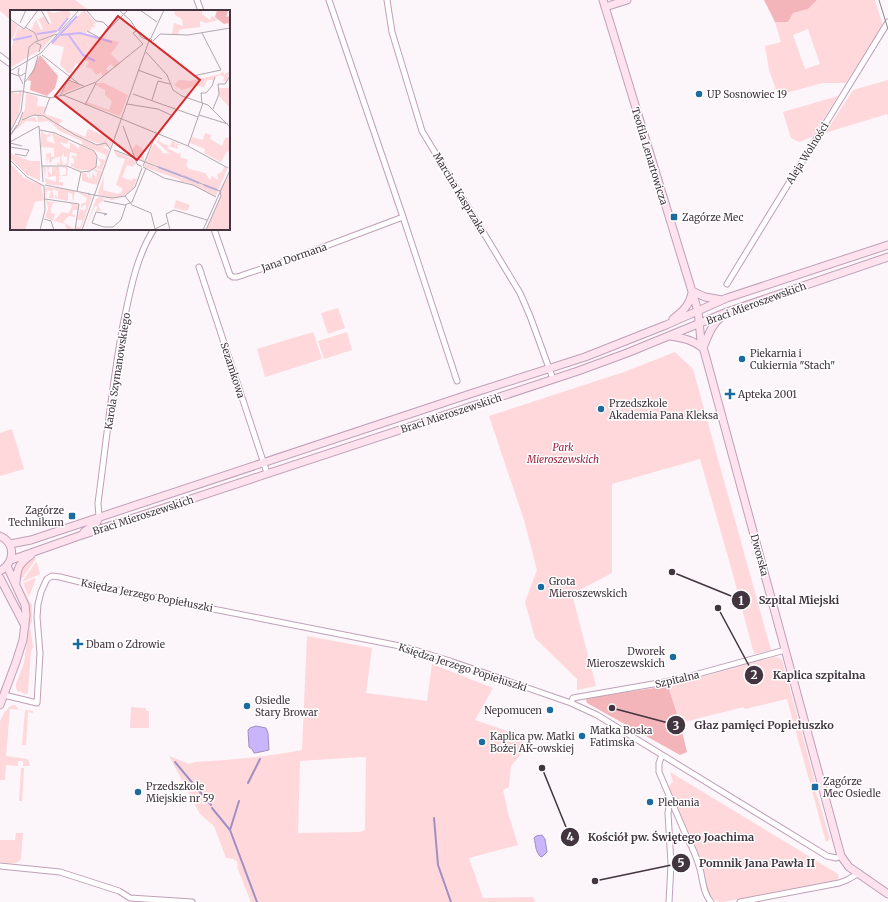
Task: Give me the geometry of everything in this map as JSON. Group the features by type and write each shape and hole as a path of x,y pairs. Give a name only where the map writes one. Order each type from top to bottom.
{"main road":[{"path":"604,4 627,0"},
{"name":"Teofila Lenartowicza","path":"604,4 698,311"},
{"name":"Braci Mieroszewskich","path":"10,544 31,540 591,355 666,325 722,300 888,245"},
{"name":"Braci Mieroszewskich","path":"0,571 9,563 36,551 614,358 727,312 888,257"},
{"path":"666,325 685,309 690,300 692,291 704,297 722,300"},
{"name":"Dworska","path":"698,311 703,348 841,856 850,867 888,894"},
{"path":"670,336 687,339 703,348 710,329 716,321 727,312"},
{"path":"79,536 97,522 99,517 113,522 126,521"},
{"path":"0,536 7,540 10,544 12,552 9,563 26,610 23,640 0,705"},
{"path":"16,585 16,573 19,566 36,551"},
{"path":"0,578 3,588 14,603 25,626"}],"street":[{"path":"197,0 201,10"},
{"path":"329,0 457,381"},
{"name":"Marcina Kasprzaka","path":"388,0 392,32 422,131 520,294 530,316 553,379"},
{"name":"Aleja Wolności","path":"727,284 888,22"},
{"path":"0,56 9,63"},
{"name":"Jana Dormana","path":"214,230 230,275 237,277 297,257 403,217"},
{"name":"Karola Szymanowskiego","path":"99,517 98,503 117,357 128,298 141,254 146,241 153,230"},
{"name":"Sezamkowa","path":"199,266 267,473"},
{"name":"Księdza Jerzego Popiełuszki","path":"4,695 37,703 40,653 37,627 38,604 41,592 47,579 52,576 60,577 92,585 405,647 571,703 597,715 827,856 836,858 841,856"},
{"name":"Szpitalna","path":"571,703 573,698 676,680 785,650"},
{"path":"662,755 659,763 659,772 688,840 694,850 701,870 706,893 711,902"},
{"path":"669,902 671,864 668,813 669,806 673,804"},
{"path":"0,866 60,872 119,891 129,900 192,902"},
{"path":"740,902 839,883 859,873"}],"green space":[{"path":"0,0 75,0 89,10 10,10 10,19 0,11"},
{"path":"817,0 875,0 883,26 846,83 823,83 778,95 769,70 765,46 781,42 775,22 788,22 793,13 808,9","holes":["808,29 820,64 805,69 793,35"]},
{"path":"888,80 888,117 887,114 825,133 853,90"},
{"path":"838,96 812,137 799,142 791,138 783,112"},
{"path":"338,308 345,328 328,334 321,313"},
{"path":"313,332 322,359 265,377 257,349"},
{"path":"347,332 352,350 324,359 318,341"},
{"name":"Park Mieroszewskich","path":"675,352 693,369 771,650 754,654 700,459 612,484 612,573 572,594 596,686 577,690 577,679 535,638 525,602 537,570 524,520 489,416 624,372"},
{"path":"12,429 24,469 0,476 0,433"},
{"path":"36,558 20,581 20,572 23,566 28,561"},
{"path":"36,562 40,574 22,582"},
{"path":"36,578 29,597 23,583"},
{"path":"21,584 30,603 32,604 32,622 30,626 33,647 31,651 27,694 20,691 18,692 16,688 16,684 24,663 29,627 27,600"},
{"path":"307,636 372,648 366,693 427,701 432,664 493,688 475,720 519,735 526,735 521,754 511,766 509,787 503,790 508,813 518,845 469,858 483,898 533,897 535,902 251,902 237,867 237,861 226,858 214,826 200,814 169,756 189,764 195,762 262,756 302,750","holes":["366,757 365,830 360,832 298,833 300,761"]},
{"path":"775,657 782,660 815,782 813,783 830,839 826,842 787,699 745,709 744,707 680,723 668,686"},
{"path":"15,705 18,709 33,711 33,713 28,712 26,745 22,745 25,710 10,709 6,756 27,759 30,766 23,766 23,761 18,761 18,766 6,765 5,780 0,780 0,721 5,711"},
{"path":"131,707 146,708 146,711 149,711 149,728 130,728"},
{"path":"21,768 24,768 22,801 19,801"},
{"path":"670,772 838,874 839,877 837,880 723,902 715,900 709,893 699,856 668,787 673,782"},
{"path":"16,833 23,833 20,861 15,863 0,862 0,840 15,840"}],"shaded area":[{"path":"764,0 817,0 808,9 793,13 788,22 775,22"},
{"path":"668,686 680,723 687,752 680,755 587,703 586,700 587,698"},
{"path":"256,726 266,728 268,733 269,750 254,753 249,747 248,730"},
{"path":"542,835 545,839 547,852 541,857 537,851 534,838"}],"waterway":[{"path":"248,783 260,759"},
{"path":"175,762 211,805"},
{"path":"230,830 239,801"},
{"path":"212,808 230,830 257,902"},
{"path":"434,818 438,865 451,902"}],"tram line":[{"path":"879,0 888,29"}],"place":[{"name":"UP Sosnowiec 19","path":"699,94"},
{"name":"Zagórze Mec","path":"674,217"},
{"name":"Piekarnia i Cukiernia \"Stach\"","path":"742,359"},
{"name":"Apteka 2001","path":"730,394"},
{"name":"Przedszkole Akademia Pana Kleksa","path":"601,409"},
{"name":"Zagórze Technikum","path":"72,516"},
{"name":"Szpital Miejski","path":"672,572"},
{"name":"Grota Mieroszewskich","path":"541,587"},
{"name":"Kaplica szpitalna","path":"718,608"},
{"name":"Dbam o Zdrowie","path":"78,644"},
{"name":"Dworek Mieroszewskich","path":"673,657"},
{"name":"Osiedle Stary Browar","path":"247,706"},
{"name":"Głaz pamięci Popiełuszko","path":"612,708"},
{"name":"Nepomucen","path":"550,710"},
{"name":"Matka Boska Fatimska","path":"582,736"},
{"name":"Kaplica pw. Matki Bożej AK-owskiej","path":"482,742"},
{"name":"Kościół pw. Świętego Joachima","path":"542,768"},
{"name":"Zagórze Mec Osiedle","path":"815,787"},
{"name":"Przedszkole Miejskie nr 59","path":"138,792"},
{"name":"Plebania","path":"650,802"},
{"name":"Pomnik Jana Pawła II","path":"595,881"}]}
